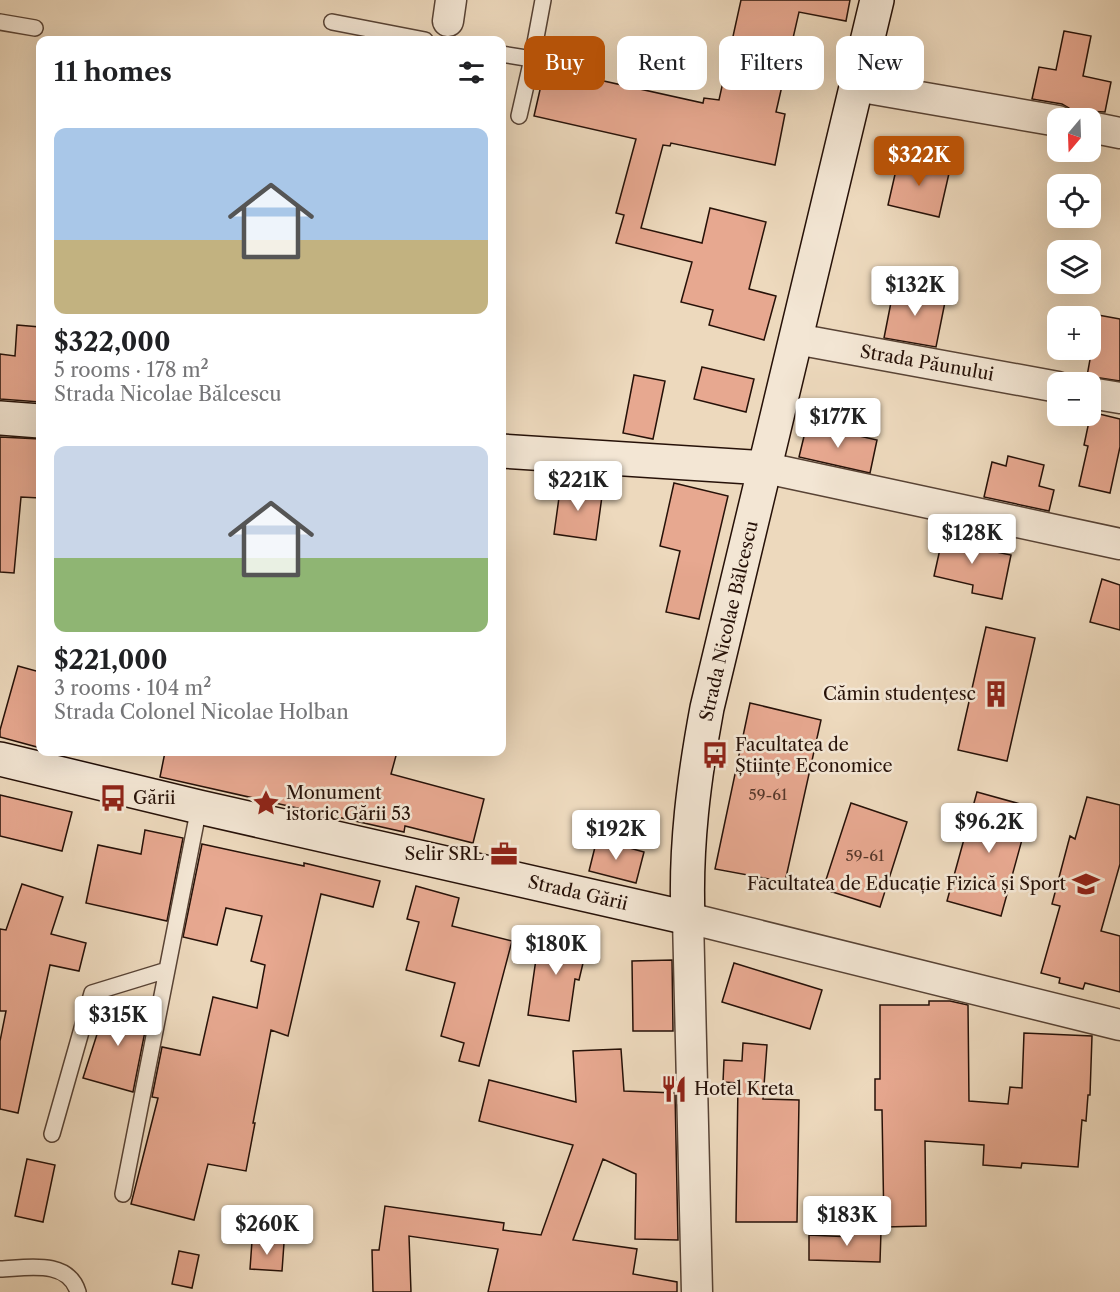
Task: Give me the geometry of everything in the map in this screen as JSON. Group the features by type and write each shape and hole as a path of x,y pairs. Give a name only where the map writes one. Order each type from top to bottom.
{"main road":[{"name":"Strada Nicolae Bălcescu","path":"868,36 877,0"},
{"name":"Strada Nicolae Bălcescu","path":"688,918 689,835 707,708 855,90"},
{"path":"0,418 36,421"},
{"path":"506,451 766,468"},
{"name":"Strada Gării","path":"0,759 199,807 688,918"}],"street":[{"path":"878,90 1047,120"},
{"path":"1101,129 1120,133"},
{"name":"Strada Păunului","path":"796,339 1047,385"},
{"path":"1101,395 1120,398"},
{"path":"766,468 1120,544"},
{"name":"Strada Gării","path":"688,918 1120,1025"},
{"name":"Strada Nicolae Bălcescu","path":"688,918 697,1292"}],"lane":[{"path":"536,36 543,0"},
{"path":"0,22 35,28"},
{"path":"332,22 404,36"},
{"path":"506,55 524,58"},
{"path":"519,116 525,90"},
{"path":"123,1194 199,807"},
{"path":"52,1134 92,993 167,970"},
{"path":"0,1269 47,1268 67,1273 75,1283 78,1292"}],"building":[{"path":"741,0 850,0 846,21 799,12 793,36 733,36"},
{"path":"1064,31 1091,36 1083,76 1111,82 1105,112 1101,112 1101,108 1069,108 1062,104 1032,99 1039,67 1056,70"},
{"path":"605,81 617,84 617,90 644,90 703,103 704,98 719,100 721,90 781,90 776,112 785,114 775,165 671,143 670,146 663,145 641,228 702,243 710,208 766,222 749,289 776,296 764,340 709,325 713,310 681,302 692,262 616,243 624,215 616,213 636,139 534,116 540,90 605,90"},
{"path":"899,157 950,169 939,217 888,205"},
{"path":"894,287 946,297 936,347 884,338"},
{"path":"1101,316 1120,319 1120,381 1101,378 1101,372 1088,372 1090,360 1101,360"},
{"path":"17,325 36,327 36,402 0,399 0,354 15,356"},
{"path":"702,367 754,379 746,412 694,399"},
{"path":"634,375 665,381 653,439 623,433"},
{"path":"1101,414 1120,419 1120,447 1110,493 1079,486 1088,446 1084,445 1088,426 1101,426"},
{"path":"807,424 877,440 870,473 799,457"},
{"path":"0,437 36,439 36,498 21,497 14,573 0,572"},
{"path":"1008,456 1044,465 1039,486 1054,490 1049,511 984,497 992,462 1006,466"},
{"path":"561,483 603,489 596,540 554,534"},
{"path":"674,483 728,496 699,619 666,612 680,551 660,546"},
{"path":"944,531 978,539 976,548 1011,555 1002,599 972,593 973,585 934,576"},
{"path":"1102,579 1120,585 1120,630 1090,622"},
{"name":"Cămin studențesc","path":"986,627 1035,638 1007,761 958,750"},
{"path":"18,666 36,671 36,747 0,737"},
{"path":"750,703 821,720 785,882 715,869"},
{"path":"164,756 396,756 391,774 484,799 473,843 405,826 404,832 160,777"},
{"path":"977,792 1031,807 1001,916 947,901"},
{"path":"0,795 72,812 62,851 0,836"},
{"name":"Facultatea de Educație Fizică și Sport","path":"1087,797 1120,805 1120,864 1101,931 1120,936 1120,992 1085,983 1083,989 1059,983 1060,978 1041,973 1060,906 1052,904 1070,836 1075,839"},
{"path":"851,803 907,822 880,907 823,889"},
{"path":"145,830 183,838 167,921 86,903 98,845 141,854"},
{"path":"597,839 644,852 636,883 589,871"},
{"path":"202,844 304,866 304,863 380,881 373,907 321,894 288,1036 271,1030 246,1171 208,1164 194,1220 131,1204 158,1098 152,1097 162,1047 200,1055 213,997 257,1008 265,965 251,961 262,916 226,908 217,945 183,937"},
{"path":"22,884 63,897 51,934 86,943 79,971 50,965 18,1113 0,1109 0,1041 6,1011 0,1011 0,929 6,930"},
{"path":"416,886 459,898 452,926 512,941 479,1066 459,1061 464,1043 441,1036 455,983 406,970 419,922 407,919"},
{"path":"540,931 588,942 579,980 575,979 569,1021 528,1015"},
{"path":"672,960 673,1031 633,1031 632,961"},
{"path":"734,963 822,990 810,1029 722,1002"},
{"path":"108,1000 149,1011 133,1092 83,1078"},
{"path":"929,1001 950,1001 968,1005 969,1101 1008,1104 1010,1087 1022,1088 1024,1033 1092,1036 1090,1095 1088,1095 1086,1121 1082,1120 1078,1167 1022,1163 1021,1168 983,1165 984,1145 925,1141 926,1226 884,1227 882,1110 875,1110 875,1079 880,1079 880,1005 929,1005"},
{"path":"743,1043 767,1045 763,1099 799,1100 797,1222 736,1222 738,1083 723,1082 724,1060 742,1061"},
{"path":"621,1049 624,1091 675,1093 678,1240 635,1239 636,1174 603,1159 573,1240 637,1249 633,1274 677,1282 677,1292 488,1292 498,1249 409,1236 411,1292 373,1292 372,1250 379,1250 385,1206 504,1223 503,1230 541,1235 573,1145 479,1121 489,1080 576,1102 573,1051"},
{"path":"27,1159 55,1165 43,1222 15,1216"},
{"path":"852,1230 881,1231 880,1262 809,1260 809,1235 852,1237"},
{"path":"252,1241 284,1243 282,1271 250,1269"},
{"path":"179,1251 199,1255 192,1288 172,1284"}],"place":[{"name":"Cămin studențesc","path":"996,694"},
{"name":"Facultatea de Științe Economice","path":"715,755"},
{"name":"Gării","path":"113,798"},
{"name":"Monument istoric Gării 53","path":"266,803"},
{"name":"Selir SRL","path":"504,854"},
{"name":"Facultatea de Educație Fizică și Sport","path":"1086,884"},
{"name":"Hotel Kreta","path":"674,1089"}]}
